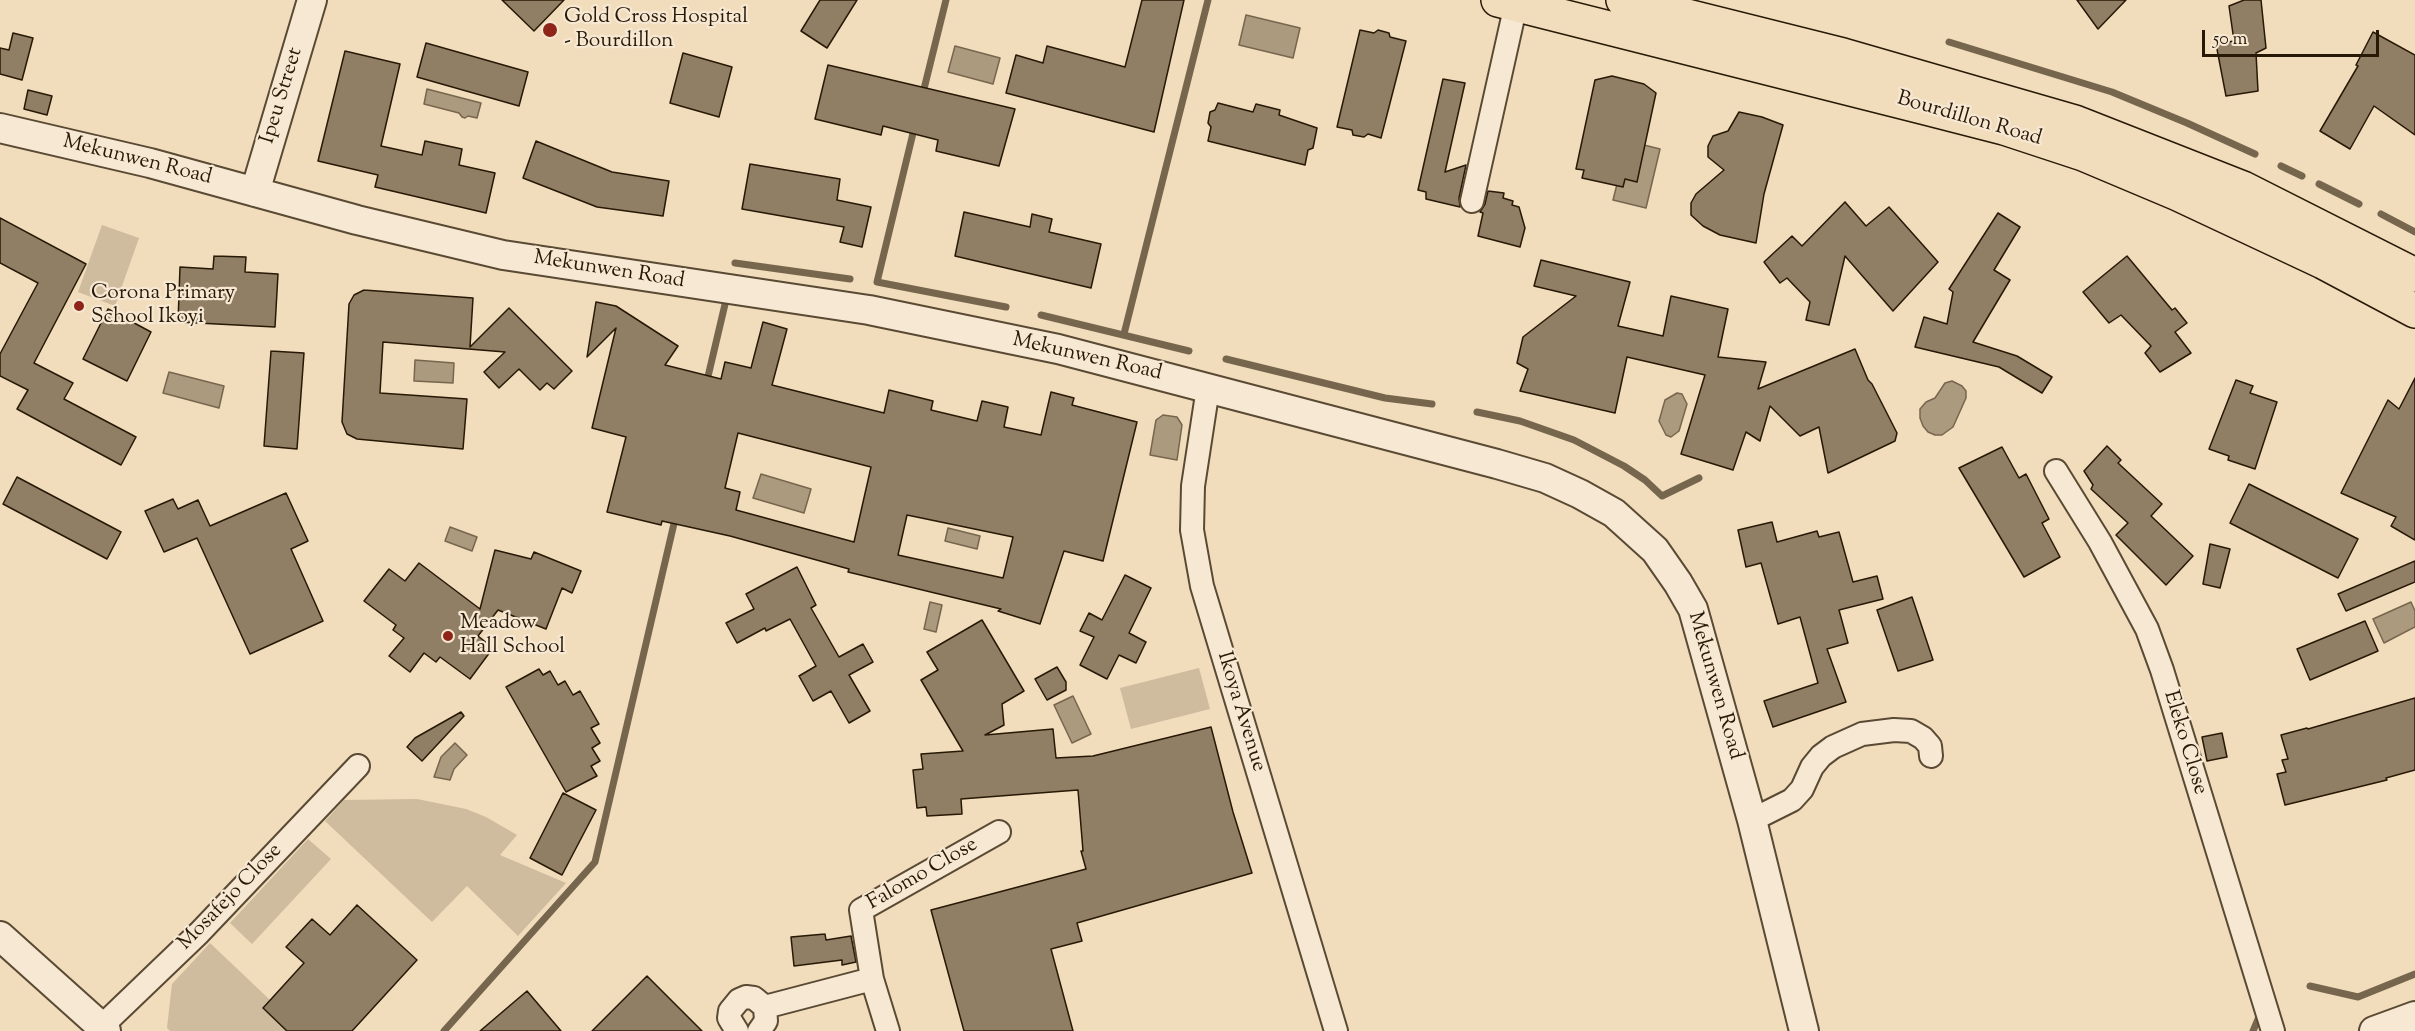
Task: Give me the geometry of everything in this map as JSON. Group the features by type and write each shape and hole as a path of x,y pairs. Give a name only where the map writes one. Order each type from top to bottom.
{"main road":[{"name":"Bourdillon Road","path":"1623,0 1843,55 2074,122 2243,188 2415,275"},
{"name":"Bourdillon Road","path":"1507,2 1993,125 2083,153 2313,257 2415,311"}],"street":[{"name":"Ipeu Street","path":"255,192 312,0"},
{"path":"1472,201 1507,2"},
{"name":"Mekunwen Road","path":"0,128 150,163 357,220 503,255 869,310 1058,349 1545,478 1580,494 1614,513 1655,550 1693,609 1752,820 1804,1031"},
{"name":"Ikoya Avenue","path":"1208,387 1192,486 1192,530 1202,586 1336,1031"},
{"name":"Eleko Close","path":"2056,471 2100,542 2147,628 2162,670 2272,1031"},
{"path":"1752,820 1792,800 1802,789 1812,767 1821,756 1833,747 1862,734 1911,731 1923,738 1929,746 1931,756"},
{"name":"Mosafejo Close","path":"104,1029 358,766"},
{"name":"Falomo Close","path":"888,1031 872,979 861,910 999,832"},
{"path":"0,936 104,1029"},
{"path":"765,1007 872,979"},
{"path":"737,1031 729,1018 734,1004 746,997 754,998 765,1007 766,1022 759,1031"}],"shaded area":[{"path":"1246,15 1300,28 1293,58 1239,45"},
{"path":"955,46 1000,58 993,84 948,72"},
{"path":"427,89 481,103 477,118 468,116 465,118 459,113 424,104"},
{"path":"1628,141 1660,149 1646,208 1613,200"},
{"path":"102,225 139,238 115,306 78,292"},
{"path":"415,360 454,363 453,383 414,381"},
{"path":"169,372 224,386 219,408 163,393"},
{"path":"1952,381 1962,386 1966,391 1966,398 1953,427 1942,435 1935,435 1923,426 1920,409 1926,402 1935,398 1945,383"},
{"path":"1677,393 1682,394 1687,404 1679,431 1671,437 1666,435 1659,421 1665,400"},
{"path":"1163,415 1177,417 1182,425 1177,460 1150,455 1156,420"},
{"path":"761,474 811,489 804,513 753,498"},
{"path":"450,527 477,537 472,551 445,541"},
{"path":"948,528 980,536 977,549 945,541"},
{"path":"930,602 942,605 936,632 924,629"},
{"path":"2411,602 2415,611 2415,627 2384,643 2373,619"},
{"path":"1199,668 1210,709 1131,729 1120,688"},
{"path":"1073,696 1091,734 1072,743 1054,705"},
{"path":"455,743 467,755 454,769 450,780 434,777 441,757"},
{"path":"417,799 466,809 486,817 517,835 500,855 566,883 518,936 467,886 432,922 325,821 344,800"},
{"path":"308,839 331,859 252,944 230,923"},
{"path":"210,943 270,1000 263,1009 287,1031 170,1031 167,1028 172,984"}],"building":[{"path":"502,0 564,0 534,31"},
{"path":"820,0 857,0 827,48 801,31"},
{"path":"1142,0 1184,0 1154,132 1006,93 1016,55 1043,63 1047,46 1125,67"},
{"path":"2077,0 2126,0 2098,29"},
{"path":"2244,0 2261,0 2266,48 2256,53 2258,91 2226,96 2216,44 2234,41 2229,6"},
{"path":"1360,30 1374,33 1378,30 1389,33 1390,37 1406,41 1381,138 1368,134 1364,137 1353,135 1352,130 1337,127"},
{"path":"2373,32 2415,55 2415,135 2374,106 2350,149 2320,131 2358,66 2356,65"},
{"path":"13,33 33,38 22,80 0,74 0,48 9,50"},
{"path":"426,43 528,72 519,106 417,77"},
{"path":"345,51 400,64 381,146 422,155 425,141 462,149 459,165 495,173 486,213 375,187 378,175 318,161"},
{"path":"683,53 732,67 719,117 670,103"},
{"path":"828,65 1015,109 999,166 936,151 938,140 883,126 881,135 815,119"},
{"path":"1612,76 1644,84 1656,93 1637,182 1625,179 1623,187 1582,178 1584,170 1576,169 1595,80"},
{"path":"1443,79 1465,83 1445,172 1466,165 1459,198 1460,207 1426,199 1426,192 1418,190"},
{"path":"28,90 52,96 47,115 24,109"},
{"path":"1218,103 1253,112 1256,104 1280,110 1279,115 1317,128 1313,148 1308,150 1305,165 1208,141 1211,127 1208,123 1210,112 1215,110"},
{"path":"1739,112 1783,125 1764,194 1756,243 1720,235 1703,226 1691,215 1691,203 1696,194 1724,170 1708,157 1708,146 1713,136 1728,131"},
{"path":"536,141 612,172 669,181 663,216 597,207 523,178"},
{"path":"750,164 840,179 837,200 871,207 862,247 840,242 844,227 742,209"},
{"path":"1488,191 1504,193 1503,198 1513,201 1512,205 1519,207 1525,228 1520,247 1478,236 1483,213 1480,212 1485,204"},
{"path":"1845,202 1866,226 1889,207 1938,262 1893,311 1845,256 1829,325 1806,320 1810,302 1787,278 1780,283 1764,262 1792,236 1802,246"},
{"path":"964,212 1030,227 1032,214 1052,219 1049,232 1101,244 1091,288 955,256"},
{"path":"1998,213 2020,227 1994,270 2010,280 1973,342 2017,356 2052,377 2042,393 1999,367 1915,347 1924,317 1947,324 1953,292 1949,289"},
{"path":"0,218 86,264 34,363 73,383 64,399 136,437 121,465 17,409 28,390 0,376 0,354 38,283 0,263"},
{"path":"214,256 246,257 245,272 278,274 275,327 178,322 180,267 213,269"},
{"path":"2127,256 2172,310 2175,308 2187,323 2175,332 2191,353 2160,372 2145,353 2151,346 2121,315 2109,323 2083,292"},
{"path":"1541,260 1630,282 1618,326 1663,336 1671,296 1728,309 1718,357 1766,362 1758,389 1855,349 1868,380 1897,433 1895,441 1828,473 1819,427 1800,436 1770,406 1760,441 1746,432 1733,470 1681,454 1705,375 1627,357 1615,413 1520,391 1528,369 1517,363 1523,337 1576,296 1534,286"},
{"path":"364,290 473,298 470,347 509,308 572,371 554,389 547,383 540,390 519,369 499,388 484,372 505,352 383,342 380,393 467,399 463,449 357,439 347,434 342,422 349,304 354,295"},
{"path":"596,302 616,306 678,346 665,365 721,379 725,362 751,368 763,322 787,329 772,385 884,413 889,390 933,401 931,410 977,421 982,401 1008,407 1004,427 1041,435 1051,392 1074,398 1072,405 1137,422 1103,561 1064,551 1040,624 998,611 1001,609 848,572 849,569 730,536 662,521 661,525 607,512 626,437 592,428 616,328 587,357","holes":["738,433 871,467 854,542 736,510 740,492 725,488","907,515 1013,537 1003,578 898,555"]},
{"path":"108,309 151,332 127,381 83,359"},
{"path":"271,351 304,353 297,449 264,446"},
{"path":"2415,378 2415,540 2391,526 2396,517 2341,493 2388,400 2399,409"},
{"path":"2236,380 2253,386 2250,393 2277,402 2255,469 2228,460 2229,456 2209,449"},
{"path":"2107,446 2121,460 2118,463 2162,504 2151,516 2193,556 2166,585 2116,535 2128,523 2091,489 2093,485 2084,471"},
{"path":"2002,447 2019,478 2026,474 2049,519 2042,523 2060,557 2024,577 1959,468"},
{"path":"17,477 121,532 107,559 3,504"},
{"path":"2249,484 2358,539 2338,578 2230,523"},
{"path":"286,493 308,541 291,549 323,621 250,654 197,538 164,552 145,511 173,499 178,509 198,500 210,526"},
{"path":"1772,522 1777,542 1817,531 1819,537 1839,532 1853,582 1877,576 1883,599 1839,610 1848,643 1827,649 1846,702 1773,727 1764,701 1818,683 1800,617 1778,624 1761,563 1746,567 1738,530"},
{"path":"2210,544 2230,549 2220,588 2203,584"},
{"path":"495,550 531,559 534,552 581,571 572,593 562,588 546,629 498,610 478,636 493,648 470,679 440,657 436,662 424,653 410,672 389,656 404,638 393,630 396,625 364,601 389,569 405,581 419,563 480,609"},
{"path":"2415,561 2415,582 2346,611 2338,594"},
{"path":"797,567 816,605 811,608 839,657 863,644 873,662 849,675 870,711 849,723 831,691 813,701 799,676 816,666 790,619 766,631 765,628 737,643 726,623 754,609 746,594"},
{"path":"1125,575 1151,588 1129,633 1146,642 1136,663 1119,655 1107,679 1080,665 1094,637 1080,631 1089,613 1102,620"},
{"path":"1912,597 1933,660 1898,671 1877,610"},
{"path":"982,620 1024,691 1002,704 1004,725 985,735 1053,729 1056,758 1093,756 1211,727 1233,812 1252,873 1077,923 1082,941 1051,949 1073,1031 964,1031 931,910 1086,869 1081,851 1083,851 1078,790 961,799 962,814 927,816 926,807 917,808 913,770 923,769 921,754 963,751 921,680 938,670 927,652"},
{"path":"2365,621 2378,651 2310,680 2297,649"},
{"path":"1057,667 1066,682 1066,690 1047,700 1035,679"},
{"path":"539,669 543,675 550,671 558,685 565,681 573,695 580,691 599,724 591,728 600,743 592,748 600,761 591,766 597,776 566,792 506,687"},
{"path":"2415,698 2415,770 2386,778 2387,780 2285,805 2277,774 2286,772 2282,760 2288,759 2281,735"},
{"path":"461,712 464,716 422,761 407,747 415,738"},
{"path":"2222,733 2227,757 2207,761 2202,737"},
{"path":"563,793 596,810 562,875 530,858"},
{"path":"357,905 417,960 352,1031 287,1031 263,1008 304,963 286,947 312,919 330,935"},
{"path":"825,934 826,940 851,936 856,962 842,965 842,960 794,966 791,937"},
{"path":"647,976 702,1031 592,1031"},
{"path":"527,991 561,1031 480,1031"}],"waterway":[{"path":"922,97 946,0"},
{"path":"1124,334 1208,0"},
{"path":"1949,42 2112,92 2255,154"},
{"path":"915,125 877,282 1006,307"},
{"path":"2281,166 2302,176"},
{"path":"2319,184 2359,204"},
{"path":"2381,214 2415,232"},
{"path":"735,263 850,279"},
{"path":"706,385 726,300"},
{"path":"1041,315 1189,351"},
{"path":"1226,359 1385,398 1432,404"},
{"path":"1477,412 1520,421 1574,440 1624,466 1645,480 1662,496 1699,478"},
{"path":"444,1031 595,862 676,515"},
{"path":"2310,986 2358,997 2415,974"},
{"path":"2253,1031 2261,1012"}],"place":[{"name":"Gold Cross Hospital - Bourdillon","path":"550,30"},
{"name":"Corona Primary School Ikoyi","path":"79,306"},
{"name":"Meadow Hall School","path":"448,636"}]}
